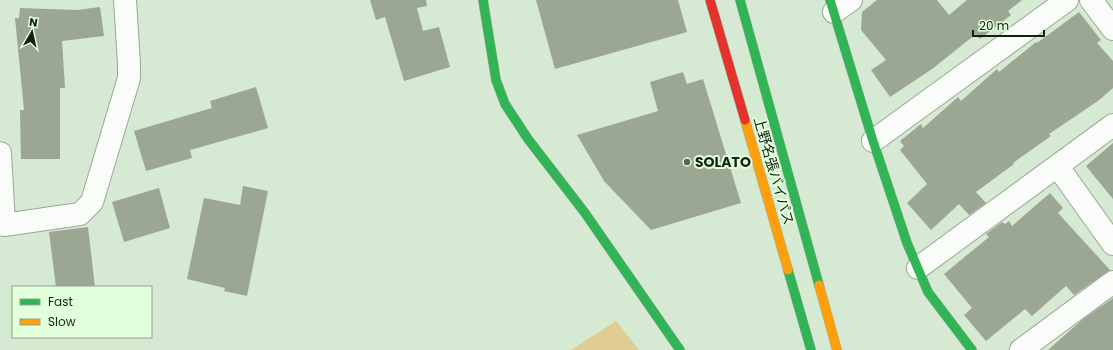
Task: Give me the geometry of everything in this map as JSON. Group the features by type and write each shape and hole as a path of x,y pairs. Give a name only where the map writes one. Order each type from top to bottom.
{"main road":[{"path":"483,0 496,80 505,104 528,139 585,213 680,350"},
{"name":"上野名張バイパス","path":"710,0 811,350"},
{"name":"上野名張バイパス","path":"740,0 837,350"},
{"path":"838,4 873,141 907,243 928,292 972,350"}],"street":[{"path":"0,153 2,225 80,214 92,202 129,78 125,0"},
{"path":"873,141 1068,0"},
{"path":"1092,0 1113,29"},
{"path":"918,268 1058,167 1113,125"},
{"path":"1058,167 1113,244"},
{"path":"1021,350 1113,282"}],"shaded area":[{"path":"616,321 639,350 571,350"}],"building":[{"path":"370,0 426,0 427,6 417,8 423,31 439,27 450,67 404,81 385,17 376,20"},
{"path":"536,0 678,0 687,32 555,69"},
{"path":"877,0 937,0 949,15 967,0 1022,0 1008,11 1011,15 980,39 976,34 932,69 890,97 871,70 886,60 861,30 862,12"},
{"path":"100,7 104,36 62,41 65,88 60,88 60,159 21,159 20,110 24,110 15,18 19,18 20,8 77,10"},
{"path":"1079,12 1101,40 1097,43 1113,61 1113,88 1098,101 1049,134 1051,136 976,192 986,203 969,215 959,204 931,230 907,203 927,184 900,150 904,146 900,141 921,124 923,128 958,97 961,101 997,69 999,72 1036,42 1037,43"},
{"path":"683,72 687,84 703,79 741,203 651,230 604,181 577,135 658,111 650,82"},
{"path":"256,87 268,128 190,150 192,158 146,171 134,131 212,108 210,101"},
{"path":"1113,143 1113,199 1086,166"},
{"path":"243,186 268,191 247,296 224,291 225,288 187,279 204,198 240,205"},
{"path":"159,188 170,228 124,242 112,202"},
{"path":"1050,193 1063,208 1058,213 1110,270 1074,295 1066,286 1032,316 1025,309 986,341 964,315 972,308 944,274 989,237 986,234 1002,222 1005,224 1009,221 1012,226"},
{"path":"88,227 95,286 56,286 49,232"},
{"path":"1113,298 1113,350 1048,350 1082,320"}],"traffic: fast":[{"path":"483,0 496,80 505,104 528,139 585,213 680,350"},
{"path":"740,0 819,285"},
{"path":"830,0 873,141 907,243 928,292 972,350"},
{"path":"788,270 811,350"}],"traffic: slow":[{"path":"745,120 788,270"},
{"path":"819,285 837,350"}],"traffic: jam":[{"path":"710,0 745,120"}],"place":[{"name":"SOLATO","path":"687,162"}]}
